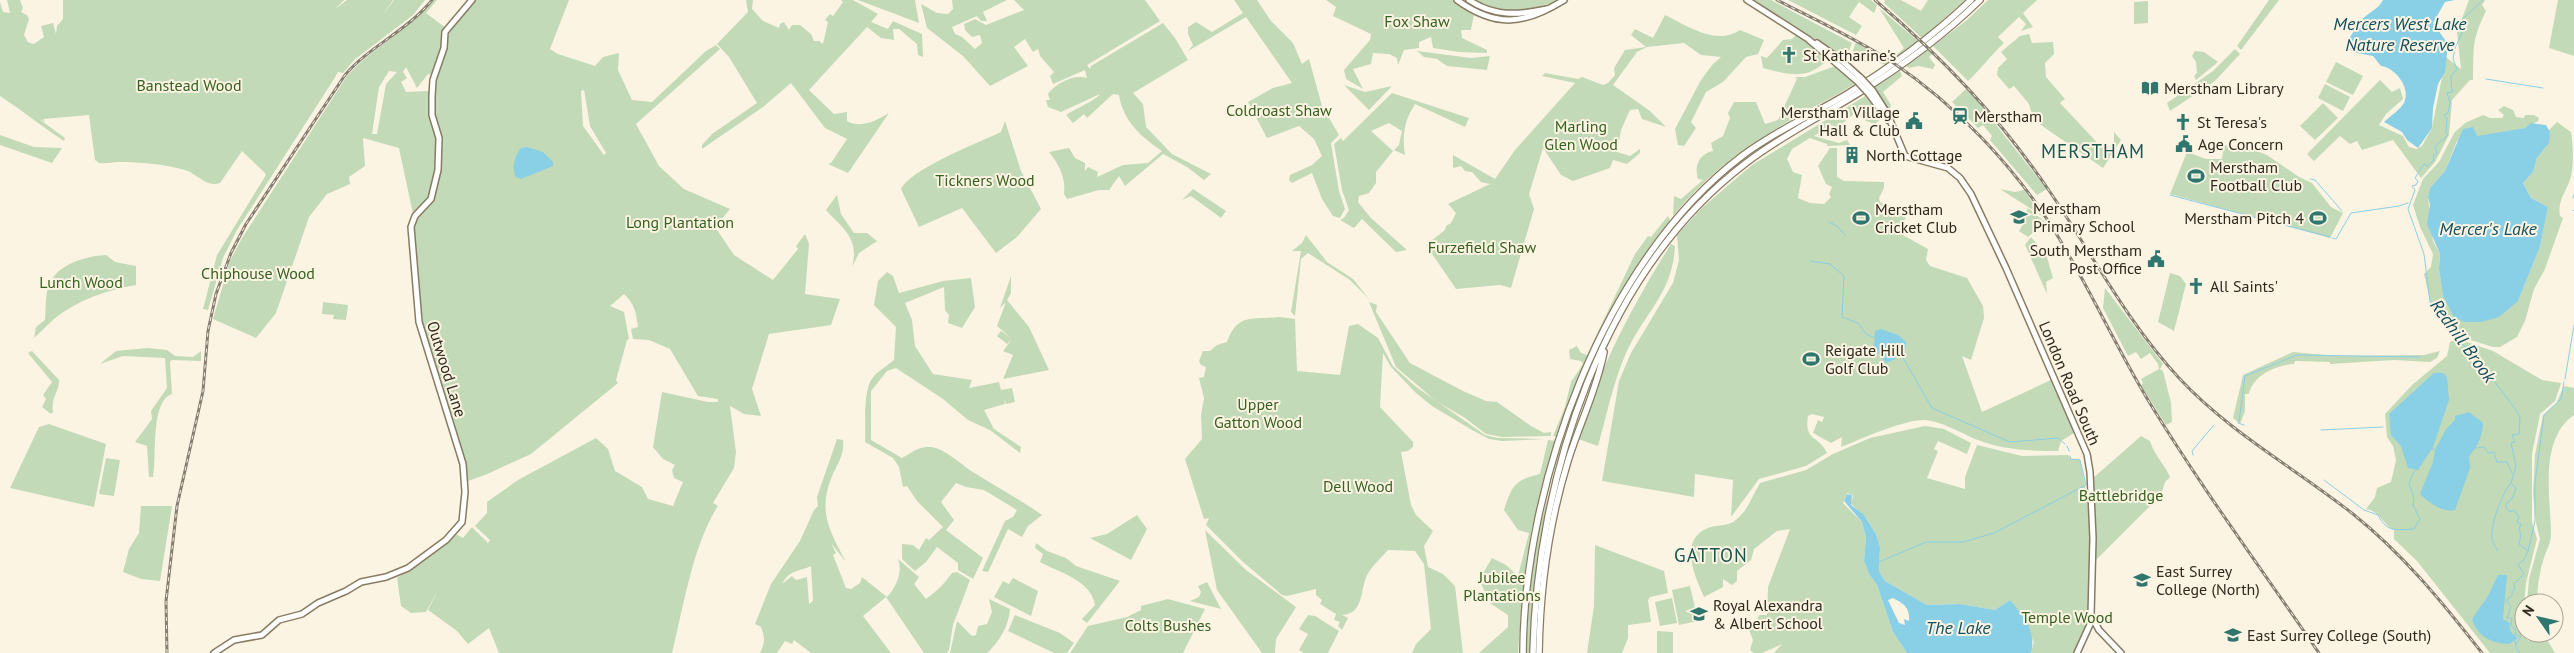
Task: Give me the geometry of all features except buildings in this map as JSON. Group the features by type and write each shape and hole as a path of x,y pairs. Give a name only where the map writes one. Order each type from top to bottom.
{"highway":[{"path":"1523,653 1525,602 1532,550 1542,502 1560,442 1580,384 1600,339 1623,295 1650,254 1688,205 1733,163 1773,134 1838,99 1885,69 1938,29 1971,0"},
{"path":"1533,653 1538,579 1553,494 1576,416 1605,345 1634,291 1657,256 1683,222 1716,188 1774,143 1895,70 1946,30 1980,0"},
{"path":"1539,653 1542,589 1556,505 1578,429 1602,364 1605,345"}],"main road":[{"name":"Outwood Lane","path":"214,653 234,640 262,635 279,620 302,614 318,603 346,592 361,582 386,577 408,568 439,546 463,519 464,470 419,322 411,227 415,216 431,199 438,170 439,146 432,116 432,96 433,80 444,48 445,32 472,0"},
{"path":"1457,0 1480,14 1504,20 1532,17 1564,0"},
{"path":"1469,0 1482,8 1505,14 1527,14 1550,9"},
{"name":"London Road South","path":"1747,0 1808,39 1826,48 1884,107 1902,152 1907,157 1944,166 1955,174 1971,194 2085,448 2090,472 2092,520 2092,620"},
{"path":"2078,653 2092,620"},
{"path":"2092,620 2103,635 2121,653"}],"green space":[{"name":"Banstead Wood","path":"7,0 20,0 23,8 21,12 27,15 29,19 24,35 28,42 34,44 44,37 41,26 53,23 56,34 57,26 63,19 63,0 344,0 335,9 347,0 393,0 382,16 394,0 425,0 413,15 354,60 343,73 338,72 237,230 223,258 208,310 203,309 217,255 266,175 265,173 242,151 220,183 215,184 210,184 185,170 169,166 135,162 99,163 95,160 89,115 43,119 45,122 39,119 65,138 64,141 56,136 0,96 0,2 3,12 10,13"},
{"name":"Chiphouse Wood","path":"434,0 437,0 426,13 446,28 443,46 433,75 428,74 417,88 406,67 403,72 407,78 401,82 406,92 428,91 430,89 430,118 438,143 437,169 430,198 413,214 399,148 363,138 365,166 349,177 350,184 327,194 309,217 276,313 256,338 213,319 230,261 242,238 347,76 368,56 424,11","holes":["389,71 397,72 386,84 377,134 372,134 379,87"]},
{"name":"Long Plantation","path":"476,0 569,0 550,49 558,54 595,66 603,57 619,53 618,70 632,100 652,102 706,51 716,45 720,49 636,124 659,166 684,189 730,209 715,227 734,255 773,280 798,249 796,246 805,234 809,244 805,294 840,299 831,325 769,334 752,389 761,416 744,414 730,406 736,452 734,468 713,503 718,506 709,521 695,558 672,653 499,653 489,628 468,644 457,631 428,610 438,590 426,612 411,613 401,606 397,578 428,557 456,534 463,538 472,527 488,543 490,540 475,526 487,513 487,502 518,480 596,438 608,449 615,471 642,487 648,499 673,506 683,482 674,478 672,470 675,465 663,459 653,447 662,392 708,402 718,402 718,399 698,396 670,349 649,340 633,339 631,329 638,327 637,317 633,305 624,294 610,306 624,312 629,339 627,340 616,380 618,383 531,454 465,482 464,470 419,322 412,227 417,216 427,206 440,169 440,133 433,115 434,81 449,33","holes":["584,90 590,126 606,153 604,155 583,126 581,91"]},
{"path":"746,0 753,0 752,9 763,21 779,28 780,24 784,22 789,30 792,25 800,25 811,34 814,41 819,41 823,44 828,22 825,20 830,14 833,16 843,2 841,0 853,0 878,14 871,22 888,29 893,21 922,34 923,57 918,55 917,44 899,29 893,29 894,40 881,38 867,27 809,90 834,114 847,112 847,121 853,123 869,123 889,113 848,173 828,164 831,163 847,139 825,128 791,83 763,107 702,149 702,145 712,134 757,103 729,57 717,44 748,12"},
{"path":"858,0 915,0 919,23"},
{"path":"952,0 1007,0 983,12 987,21 981,21 977,16 952,27 955,34 962,37 975,49 982,43 980,35 972,37 965,30 964,24 975,19 986,25 1024,10 1014,0 1145,0 1160,21 1087,65 1090,69 1091,66 1163,23 1175,38 1188,60 1133,93 1143,104 1146,127 1172,154 1211,174 1204,180 1187,167 1163,154 1125,186 1119,176 1109,190 1099,190 1067,199 1064,194 1064,182 1061,172 1049,152 1069,148 1075,158 1085,163 1085,171 1088,167 1098,172 1097,177 1123,165 1148,163 1162,151 1134,128 1124,113 1119,95 1113,94 1087,118 1084,114 1073,123 1066,115 1100,94 1061,112 1048,107 1046,100 1050,100 1048,94 1051,90 1071,78 1087,78 1085,70 1053,84 1050,76 1054,72 1040,56 1038,49 1033,52 1025,39 1014,47 1028,66 990,86 963,56 927,28 921,4 937,13 948,14 953,9"},
{"name":"Coldroast Shaw","path":"1234,0 1257,0 1271,21 1293,43 1302,64 1309,59 1322,106 1339,135 1331,143 1339,191 1345,209 1340,218 1333,216 1322,199 1312,173 1292,183 1289,180 1290,175 1312,165 1322,156 1314,139 1299,126 1267,138 1248,102 1273,88 1292,83 1246,17 1188,51 1193,45 1188,34 1188,27 1196,22 1212,32 1243,13"},
{"name":"Fox Shaw","path":"1326,0 1452,0 1474,14 1471,30 1461,30 1462,38 1487,50 1487,53 1459,52 1433,48 1431,37 1419,42 1419,48 1404,50 1398,65 1397,58 1389,54 1373,53 1371,64 1353,69 1363,89 1346,79 1344,70 1370,40 1371,34 1333,16 1336,7"},
{"path":"1476,0 1556,1 1535,8 1516,11 1496,8"},
{"path":"1752,0 1771,0 1852,43 1845,61 1767,8"},
{"path":"1788,0 1871,0 1877,5 1874,13 1859,2 1849,17 1862,26 1856,35"},
{"path":"1885,0 1901,0 1921,11 1928,0 1965,0 1922,38 1884,3"},
{"path":"1988,0 2037,0 2023,13 2033,27 2021,31 2026,24 2019,17 1998,37 2004,43 1968,81 1933,46 1967,20"},
{"path":"2269,0 2279,0 2241,50 2237,46"},
{"path":"2469,0 2485,0 2482,5 2486,11 2476,38 2473,80 2470,80 2452,100 2449,135 2435,162 2421,178 2393,140 2362,150 2357,141 2350,144 2340,136 2314,161 2307,154 2380,80 2392,92 2400,88 2403,99 2386,114 2379,125 2403,136 2409,147 2417,149 2422,146 2432,128 2446,57 2461,69 2457,32"},
{"path":"2558,0 2574,0 2574,56 2549,48"},
{"path":"2148,1 2148,23 2134,24 2134,2"},
{"path":"1879,8 1918,41 1897,57 1893,58 1904,48"},
{"path":"1665,15 1702,33 1721,36 1740,30 1764,40 1758,54 1746,57 1723,82 1706,92 1691,122 1696,128 1684,146 1678,145 1675,129 1701,80 1721,57 1701,55 1684,43 1647,47 1637,52 1613,85 1650,111 1666,127 1642,119 1638,109 1630,110 1621,130 1617,152 1630,156 1640,149 1640,153 1627,164 1613,160 1610,168 1573,181 1561,175 1543,148 1529,194 1534,209 1511,288 1500,285 1456,289 1426,245 1451,223 1456,213 1448,204 1490,184 1481,182 1472,172 1465,171 1461,166 1453,168 1453,155 1495,179 1515,150 1575,83 1542,76 1545,73 1578,79 1582,77 1603,85 1608,83 1615,75 1614,68 1625,50 1646,47 1631,35 1635,29 1653,38"},
{"path":"2029,34 2032,43 2053,42 2054,54 2045,63 2046,77 2065,99 2060,103 2106,152 2109,153 2114,141 2114,132 2121,140 2103,168 2041,125 2031,111 2029,104 2014,86 2009,89 1997,75 1998,68 2007,59 2001,52 2020,36"},
{"path":"1796,35 1829,58 1814,70 1806,73 1790,74 1763,68 1761,56 1767,58 1783,40 1792,39"},
{"path":"1856,42 1888,62 1885,65 1862,54 1851,63 1849,61"},
{"path":"2235,49 2240,54 2215,81 2170,111 2167,103 2213,71"},
{"path":"1928,50 1933,53 1929,57 1935,65 1933,69 1918,66 1909,68 1906,66"},
{"path":"1417,51 1471,58 1490,56 1487,70 1447,66 1437,59 1424,57"},
{"path":"2195,51 2204,52 2218,62 2196,80 2194,76 2197,73 2196,62 2192,56"},
{"path":"2336,62 2363,76 2353,95 2326,82"},
{"path":"1838,65 1856,83 1788,121 1736,156 1696,190 1673,216 1674,196 1681,199 1703,180 1698,179 1697,165 1704,155 1713,151 1711,143 1723,136 1730,118 1728,113 1734,102 1756,102 1765,124 1778,120 1797,79 1795,77 1805,77"},
{"path":"1900,71 1902,76 1883,92 1891,105 1889,111 1873,88"},
{"path":"2325,84 2350,97 2343,111 2318,98"},
{"path":"1344,85 1365,92 1392,86 1369,110"},
{"path":"1967,88 2047,189 2037,195 1990,140 1992,136 1983,125 1978,128 1952,102"},
{"path":"1392,93 1469,118 1465,127 1415,104 1408,116 1405,128 1405,155 1394,150 1399,145 1402,131 1389,123 1371,131 1393,151 1376,172 1376,183 1369,193 1359,196 1358,202 1371,218 1407,250 1396,252 1362,219 1354,228 1340,220 1344,218 1349,210 1342,190 1334,144 1341,138 1343,141"},
{"name":"Reigate Hill Golf Club","path":"1867,95 1883,117 1875,124 1866,121 1856,112 1836,129 1832,125 1814,136 1839,143 1847,140 1850,145 1827,146 1827,144 1810,138 1792,149 1787,159 1793,172 1802,175 1798,198 1810,203 1824,204 1831,197 1829,194 1832,187 1826,184 1818,166 1830,148 1837,148 1837,177 1844,181 1884,182 1884,188 1879,198 1880,202 1906,218 1894,230 1928,249 1926,260 1930,266 1967,278 1983,306 1984,318 1971,360 1962,356 1982,412 2051,380 2074,433 2061,441 2058,451 2026,450 1985,443 1945,425 1925,420 1895,426 1841,447 1842,437 1831,443 1813,433 1818,420 1822,422 1824,417 1812,414 1808,416 1808,430 1827,453 1806,466 1759,479 1731,517 1733,480 1695,474 1694,497 1602,481 1619,381 1631,353 1673,283 1679,260 1677,235 1703,207 1752,165"},
{"path":"2323,103 2338,118 2315,140 2300,126"},
{"path":"2504,106 2513,110 2516,117 2524,118 2525,115 2534,115 2539,118 2538,121 2525,128 2457,141 2445,171 2430,188 2428,197 2433,241 2440,254 2439,269 2443,296 2518,301 2540,247 2548,207 2531,198 2523,183 2533,172 2537,158 2546,147 2549,130 2557,122 2571,132 2573,165 2571,176 2559,210 2560,216 2563,218 2545,269 2534,289 2525,321 2517,337 2500,347 2493,347 2448,333 2448,328 2432,308 2424,274 2431,267 2433,254 2420,227 2413,205 2423,179 2439,162 2454,133 2465,123 2483,115 2490,118 2502,118 2504,115 2498,110"},
{"name":"Tickners Wood","path":"1005,121 1021,171 1041,209 1017,237 996,253 962,208 919,227 901,189 918,173 931,165 1001,132"},
{"path":"0,135 34,147 62,148 52,163 0,145"},
{"path":"2224,145 2254,150 2267,155 2299,177 2312,183 2331,207 2343,213 2330,238 2170,194 2187,152 2206,159 2222,159"},
{"path":"1193,189 1226,211 1221,218 1191,196 1182,200"},
{"path":"2000,189 2015,192 2024,190 2042,216"},
{"path":"837,195 841,214 854,233 867,233 877,241 859,253 852,267 854,248 852,241 826,210"},
{"path":"2028,208 2045,222 2028,237 2019,231"},
{"path":"1668,216 1670,220 1634,270 1604,323 1578,379 1557,437 1553,436 1565,407 1571,382 1583,364 1581,361 1570,359 1569,350 1577,346 1581,353 1587,355 1635,254 1648,236 1651,237"},
{"path":"1306,235 1327,262 1353,279 1369,299 1350,280 1308,253 1301,259 1295,316 1291,312 1301,251 1292,251 1302,243"},
{"path":"2031,237 2046,254 2053,278 2046,282 2047,294 2025,245"},
{"path":"1671,244 1675,246 1669,277 1633,339 1621,364 1598,446 1578,439 1606,363 1630,314"},
{"name":"Lunch Wood","path":"106,255 115,262 136,266 136,285 103,293 72,306 54,319 34,338 36,327 45,320 49,285 58,272 81,259"},
{"path":"887,272 893,276 899,293 943,281 971,278 975,307 962,328 948,323 949,315 945,310 944,287 905,303 912,320 915,346 933,374 972,380 969,388 999,382 1001,390 1012,388 1015,402 1006,404 1004,398 1005,404 984,410 994,429 1021,447 1020,453 990,430 968,420 943,399 896,368 887,371 871,391 871,440 902,458 922,448 930,447 941,450 1042,515 1028,526 1022,537 1008,529 988,572 982,571 1005,521 1013,517 1017,510 984,490 956,483 941,502 954,520 946,530 983,558 973,579 958,570 958,563 937,547 926,562 915,571 902,559 902,544 913,545 919,550 926,538 929,540 943,527 917,501 907,486 903,487 899,467 893,458 865,442 866,404 870,382 878,372 894,360 896,327 874,305 878,281"},
{"path":"2170,273 2180,276 2186,284 2174,331 2158,322"},
{"path":"1011,276 1011,293 1007,300 1029,327 1049,370 1003,379 1013,355 1003,351 1012,339 1007,344 997,336 1001,331 1011,338 997,326 1006,302 1000,308"},
{"path":"2105,288 2163,364 2160,369 2163,371 2171,403 2172,422 2166,425 2141,385 2143,383 2141,379 2159,369 2158,364 2150,353 2141,359 2136,352 2128,356 2103,308"},
{"path":"323,302 348,305 346,320 333,319 334,315 322,314"},
{"path":"1369,302 1377,305 1376,312 1410,363 1463,391 1486,401 1497,402 1531,426 1544,433 1551,432 1551,436 1502,437 1486,434 1465,418 1436,401 1396,367"},
{"path":"1279,317 1295,319 1297,371 1340,375 1349,326 1358,324 1378,338 1393,366 1415,386 1485,435 1498,438 1546,439 1502,441 1489,439 1432,406 1416,393 1391,367 1383,353 1380,407 1413,442 1413,447 1408,451 1401,452 1411,505 1416,515 1433,531 1424,546 1428,567 1443,574 1455,586 1463,653 1412,653 1416,644 1431,629 1424,564 1415,551 1388,550 1371,568 1367,575 1358,606 1349,614 1342,615 1348,618 1342,630 1338,626 1340,622 1334,620 1336,614 1320,604 1322,600 1316,595 1316,589 1287,596 1282,595 1243,562 1206,525 1209,518 1204,519 1185,459 1202,439 1201,415 1204,398 1199,378 1204,377 1206,367 1201,365 1199,361 1203,351 1210,351 1217,345 1227,342 1231,333 1241,322"},
{"path":"2458,339 2493,351 2542,380 2561,383 2555,401 2540,414 2532,454 2532,522 2537,539 2525,593 2514,593 2514,643 2549,643 2555,653 2490,653 2417,561 2394,539 2394,530 2375,512 2366,509 2375,497 2377,488 2391,482 2396,460 2393,446 2387,437 2385,414 2412,385 2447,356 2450,342 2454,340 2456,344"},
{"path":"148,348 167,350 175,356 193,357 201,351 201,361 172,360 170,362 172,394 165,399 160,407 157,418 153,477 149,477 147,446 135,442 152,419 151,411 167,388 165,358 123,356 100,364 116,351"},
{"path":"32,351 59,380 51,414 42,407 46,399 43,395 52,382 28,353"},
{"path":"2440,351 2437,358 2430,362 2394,360 2330,364 2330,362 2295,361 2294,364 2280,366 2260,376 2251,387 2249,394 2245,394 2245,411 2240,424 2233,418 2243,375 2293,352 2335,356 2424,355"},
{"path":"2564,386 2574,388 2574,415 2563,426 2555,439 2551,454 2549,488 2551,538 2540,571 2538,593 2528,593 2529,579 2540,539 2533,494 2535,455 2543,415 2556,404"},
{"path":"49,424 106,444 94,507 10,488 39,427"},
{"name":"Temple Wood","path":"1925,426 1944,429 1971,443 1967,454 1938,441 1934,449 1938,451 1927,478 1965,489 1965,477 1977,445 2022,456 2068,455 2071,459 2080,460 2089,517 2091,579 2088,621 2077,653 2031,653 2034,642 2010,600 1995,610 1960,604 1927,605 1885,581 1879,571 1880,547 1876,534 1866,518 1851,504 1853,495 1847,493 1843,503 1862,522 1866,537 1864,561 1869,574 1877,585 1893,632 1907,653 1774,653 1782,644 1762,653 1754,653 1750,650 1753,640 1745,620 1755,625 1759,615 1767,615 1768,587 1790,529 1777,531 1754,549 1751,560 1737,571 1737,581 1732,585 1723,579 1723,587 1704,597 1691,560 1693,541 1708,528 1734,522 1747,507 1760,483 1806,470 1833,454 1870,438"},
{"name":"Battlebridge","path":"2141,436 2150,441 2170,477 2165,482 2161,495 2096,560 2092,479"},
{"path":"837,439 843,440 842,454 828,487 826,509 830,530 846,562 831,543 836,553 833,555 846,588 851,589 860,583 862,577 887,597 898,580 900,569 898,559 919,577 914,584 926,599 952,573 957,572 970,580 953,625 947,653 924,653 886,597 863,616 891,653 811,653 794,640 792,644 785,641 777,653 760,653 764,643 763,634 761,627 755,624 771,584 800,541 814,510 818,506 817,497","holes":["811,566 813,601 809,604 807,577 796,580 792,576 782,584 785,579 792,573"]},
{"name":"Jubilee Plantations","path":"1548,440 1556,441 1541,495 1526,571 1518,653 1479,653 1508,627 1508,615 1491,604 1479,580 1492,558 1506,565 1518,576 1529,533 1518,530 1504,510 1512,489 1520,481 1540,474"},
{"path":"1562,445 1537,558 1530,653 1526,653 1530,582 1538,533"},
{"path":"106,458 120,460 114,496 99,494"},
{"path":"141,506 172,506 160,581 141,579 123,572 129,549 139,533"},
{"path":"1137,515 1147,529 1131,560 1090,538 1107,534"},
{"path":"1205,530 1246,570 1296,607 1276,639 1275,653 1262,653 1217,590"},
{"path":"1036,543 1047,551 1066,558 1076,566 1120,581 1087,623 1082,619 1095,605 1088,589 1074,578 1040,562 1043,554 1035,548"},
{"path":"1595,545 1664,571 1668,593 1650,597 1648,600 1651,622 1628,625 1628,638 1622,653 1587,653 1594,606"},
{"path":"1013,578 1038,591 1031,616 994,597 1003,581 1009,584"},
{"path":"1207,582 1221,609 1190,601 1199,597 1201,592 1198,586"},
{"path":"1690,586 1698,621 1679,625 1672,590"},
{"path":"1672,598 1677,623 1660,626 1655,602"},
{"path":"989,599 1010,609 1008,622 996,644 987,653 950,653 957,621 972,636 976,635 978,626 987,624 992,612"},
{"name":"Colts Bushes","path":"1168,599 1205,609 1183,653 1070,653 1088,626 1127,617 1141,610 1141,606"},
{"path":"1015,615 1060,633 1074,643 1067,653 1054,653 1008,631"},
{"path":"1308,615 1315,616 1339,631 1328,653 1304,653 1299,650 1308,634 1299,629"},
{"path":"1657,631 1673,632 1673,653 1657,653"}],"water":[{"name":"Mercers West Lake Nature Reserve","path":"2383,0 2455,0 2445,2 2433,23 2448,44 2445,72 2438,84 2433,108 2432,128 2418,148 2407,140 2402,132 2384,122 2404,103 2406,97 2401,80 2392,71 2381,66 2373,56 2352,52 2346,43 2362,19 2379,6"},
{"name":"Mercer's Lake","path":"2531,123 2546,125 2550,132 2549,143 2537,158 2533,172 2523,183 2531,198 2548,207 2540,247 2518,301 2499,317 2481,322 2465,322 2454,317 2443,296 2439,269 2440,254 2427,224 2430,188 2445,171 2463,129 2473,127 2477,136 2525,128"},
{"path":"527,147 543,152 553,162 553,166 521,179 516,177 514,162 521,148"},
{"path":"1881,329 1898,335 1906,342 1903,353 1886,363 1874,348 1875,331"},
{"path":"2434,373 2443,373 2447,377 2449,400 2433,447 2418,470 2408,468 2401,446 2391,435 2389,414"},
{"path":"2469,412 2483,423 2481,437 2469,456 2470,468 2455,510 2441,509 2420,494 2433,462 2435,450 2446,429 2455,420 2455,416"},
{"name":"The Lake","path":"1847,494 1852,495 1851,505 1864,515 1876,534 1880,547 1879,571 1885,581 1927,605 1960,604 1995,610 2010,600 2028,624 2032,638 2031,653 1907,653 1893,632 1877,585 1869,574 1864,561 1866,537 1862,522 1844,501","holes":["1893,598 1906,606 1909,621 1904,619 1905,625 1899,623 1888,600"]},
{"path":"2498,575 2507,575 2503,619 2510,623 2511,632 2514,635 2514,641 2509,644 2486,638 2478,630 2472,619 2488,596"}],"waterway":[{"name":"Redhill Brook","path":"2480,3 2460,21 2465,26 2455,48 2453,59 2457,69 2451,76 2452,92 2447,93 2450,103 2448,113 2444,115 2447,118 2446,132 2448,135 2435,147 2437,153 2433,156 2434,160 2427,166 2424,164 2415,178 2418,181 2416,185 2412,186 2415,190 2408,209 2424,254 2430,302 2452,328 2460,343 2470,349 2520,417 2519,434 2512,435 2515,442 2511,443 2516,466 2511,483"},
{"path":"2486,79 2543,88"},
{"path":"2310,179 2315,180 2342,211"},
{"path":"2573,198 2574,194"},
{"path":"2170,195 2330,237"},
{"path":"2332,238 2336,239 2351,213 2408,203"},
{"path":"1829,222 1837,226 1845,235"},
{"path":"1810,261 1830,264 1844,276 1842,317 1858,323 1866,334 1875,338"},
{"path":"2565,379 2574,325"},
{"path":"2239,422 2245,376 2297,355 2419,357"},
{"path":"1902,356 1932,408 2010,442 2058,438 2065,444"},
{"path":"2516,644 2521,637 2515,634 2516,630 2511,626 2512,618 2507,618 2511,607 2506,600 2512,596 2512,591 2515,589 2514,584 2524,574 2518,564 2523,561 2528,551 2535,521 2535,483 2544,415 2561,399 2564,382"},
{"path":"2238,423 2244,425"},
{"path":"2193,455 2192,451 2214,425"},
{"path":"2321,430 2383,427"},
{"path":"2067,446 2069,451"},
{"path":"2476,448 2484,447 2488,453 2494,452 2497,462 2507,462 2512,473"},
{"path":"1879,562 1926,542 1963,542 1994,533 2086,485 2080,460 2071,459 2070,456"},
{"path":"2324,480 2364,510 2378,515 2381,521 2389,528 2398,530 2414,529 2420,519 2413,505 2414,499 2409,483 2415,470"},
{"name":"Redhill Brook","path":"2511,483 2516,488 2512,499 2506,504 2506,508 2510,512 2514,510 2519,517 2517,522 2521,524 2519,544 2528,551"},
{"path":"2497,550 2492,540 2493,526 2500,502 2510,484"},
{"name":"Redhill Brook","path":"2515,643 2516,648 2520,653"}],"railway":[{"path":"167,653 166,601 177,506 203,391 208,331 216,294 231,253 246,224 345,75 366,55 412,20 432,0"},
{"path":"1777,0 1850,37 1878,53 1916,79 1961,117 2002,160 2054,230 2138,383 2171,437 2319,653"},
{"path":"1875,0 1924,44 1989,112 2048,189 2142,333 2179,378 2199,398 2241,433 2331,497 2371,529 2406,562 2482,653"}],"place":[{"name":"St Katharine's","path":"1789,55"},
{"name":"Merstham Library","path":"2150,88"},
{"name":"Merstham","path":"1960,116"},
{"name":"Merstham Village Hall & Club","path":"1914,121"},
{"name":"St Teresa's","path":"2183,122"},
{"name":"Age Concern","path":"2184,144"},
{"name":"North Cottage","path":"1852,155"},
{"name":"Merstham Football Club","path":"2196,176"},
{"name":"Merstham Primary School","path":"2019,217"},
{"name":"Merstham Cricket Club","path":"1861,218"},
{"name":"Merstham Pitch 4","path":"2318,218"},
{"name":"South Merstham Post Office","path":"2156,259"},
{"name":"All Saints'","path":"2196,286"},
{"name":"Reigate Hill Golf Club","path":"1811,359"},
{"name":"East Surrey College (North)","path":"2142,580"},
{"name":"Royal Alexandra & Albert School","path":"1699,614"},
{"name":"East Surrey College (South)","path":"2233,635"}],"district":[{"name":"MERSTHAM","path":"2093,151"},
{"name":"GATTON","path":"1711,555"}],"park label":[{"name":"Marling Glen Wood","path":"1581,135"},
{"name":"Furzefield Shaw","path":"1482,247"},
{"name":"Upper Gatton Wood","path":"1258,413"},
{"name":"Dell Wood","path":"1358,486"}]}
